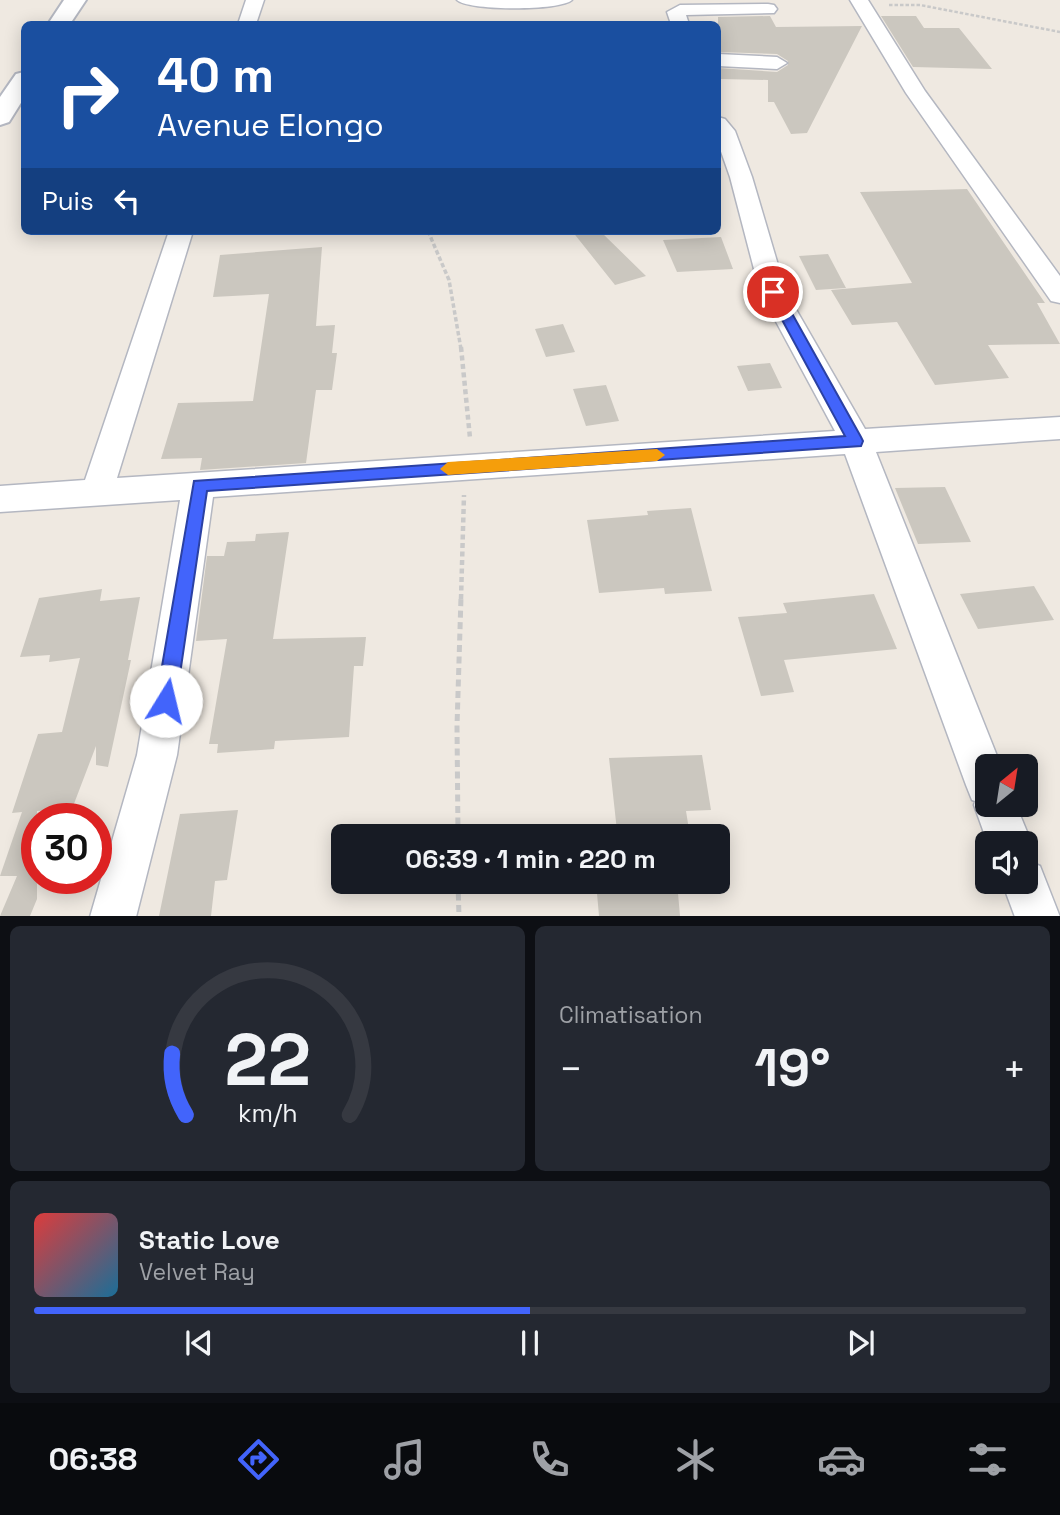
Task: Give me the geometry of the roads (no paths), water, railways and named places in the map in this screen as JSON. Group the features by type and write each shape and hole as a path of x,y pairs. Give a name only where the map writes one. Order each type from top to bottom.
{"street":[{"path":"62,21 75,0"},
{"path":"248,21 255,0"},
{"path":"466,0 563,0"},
{"path":"860,1 916,93 1060,295"},
{"path":"486,2 487,21"},
{"path":"679,21 676,12 680,10 768,9"},
{"path":"721,60 777,63"},
{"path":"0,117 21,84"},
{"path":"721,127 741,177 773,292 856,441 975,754"},
{"path":"97,492 180,235"},
{"path":"0,499 1060,428"},
{"path":"113,916 157,755 199,485"},
{"path":"1029,894 1038,916"}]}
